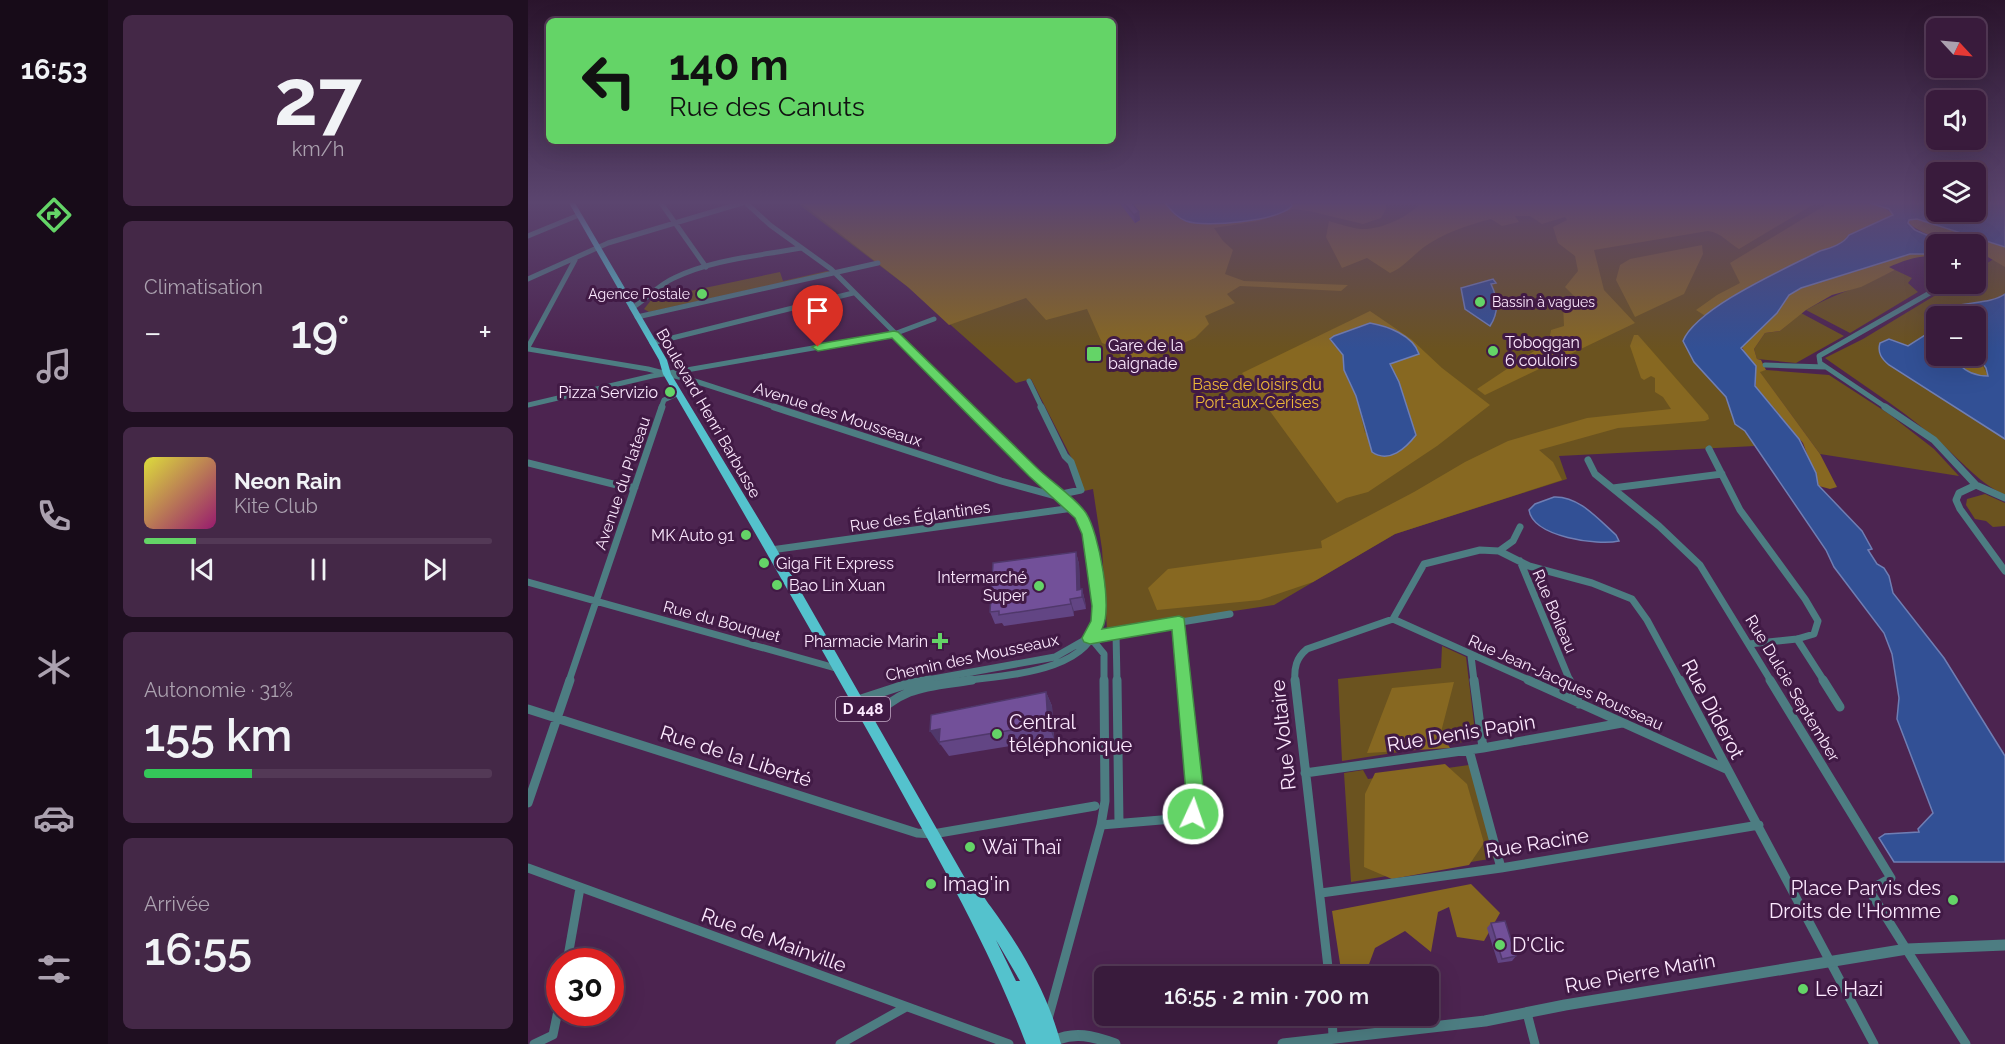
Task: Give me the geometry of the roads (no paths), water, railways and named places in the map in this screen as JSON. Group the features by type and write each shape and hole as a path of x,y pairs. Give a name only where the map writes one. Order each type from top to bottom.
{"main road":[{"name":"Boulevard Henri Barbusse","path":"599,252 663,360 667,374 770,547"},
{"name":"D 448","path":"770,547 956,875 1018,1002 1034,1044"},
{"name":"D 448","path":"956,875 985,909 1034,990 1047,1022 1050,1043"},
{"path":"989,942 1050,1043"}],"street":[{"path":"528,279 590,252"},
{"path":"695,252 706,267"},
{"path":"632,308 642,303 665,282 682,274 782,252"},
{"name":"Chemin des Mousseaux","path":"806,252 834,273 1086,524 1099,606 1098,622 1090,638 1077,654 1058,665 909,690 885,704 870,721"},
{"path":"577,258 528,348 667,374"},
{"path":"637,317 878,263"},
{"path":"652,343 853,293"},
{"path":"1928,294 1819,356 1820,363 1934,440 1976,485 2005,498"},
{"path":"528,405 667,374 894,334 934,319"},
{"path":"1765,365 1825,367"},
{"name":"Avenue des Mousseaux","path":"667,374 1001,481 1058,497"},
{"path":"1029,381 1065,456 1071,462 1081,490 1058,497"},
{"name":"Avenue du Plateau","path":"528,803 664,400 680,393"},
{"path":"1709,449 1740,510 1805,599 1818,621 1814,634 1797,639 1749,644"},
{"name":"Rue Dulcie September","path":"1588,460 1595,474 1659,526 1700,565 1891,878 1869,890 1907,950"},
{"path":"528,463 625,487 635,487"},
{"path":"1612,488 1722,474"},
{"path":"1976,485 1959,493 1956,500 1960,509 2005,571"},
{"name":"Rue des Églantines","path":"770,547 1072,508"},
{"path":"1393,619 1424,564 1480,550 1499,551 1513,541 1520,527"},
{"name":"Rue Diderot","path":"1499,551 1520,561 1592,583 1632,599 1647,620 1759,825 1874,1044"},
{"name":"Rue Boileau","path":"1520,561 1579,704"},
{"name":"Rue du Bouquet","path":"528,582 839,669"},
{"path":"1090,638 1230,614"},
{"name":"Rue Jean-Jacques Rousseau","path":"1393,619 1728,770"},
{"name":"Rue Voltaire","path":"1328,966 1294,669 1300,655 1307,649 1393,619"},
{"path":"1101,825 1185,818 1193,814 1196,805 1179,623"},
{"path":"1116,633 1119,823"},
{"path":"1047,1022 1101,825 1105,801 1104,654 1090,638"},
{"name":"Chemin des Mousseaux","path":"858,700 907,684 1054,657 1090,638"},
{"path":"1797,639 1840,707"},
{"path":"1471,656 1483,748"},
{"name":"Rue de la Liberté","path":"528,709 918,833 933,834"},
{"name":"Rue Denis Papin","path":"1305,773 1483,748 1622,723"},
{"path":"1469,750 1500,868"},
{"path":"933,834 1095,806"},
{"name":"Rue Racine","path":"1321,893 1500,868 1759,825"},
{"name":"Rue de Mainville","path":"528,868 1009,1044"},
{"path":"569,948 580,888"},
{"name":"Rue Pierre Marin","path":"1283,1044 1485,1021 1907,950 2005,945"},
{"path":"1907,950 1966,1044"},
{"path":"840,1044 906,1007"},
{"path":"1527,1013 1535,1044"},
{"path":"534,1044 553,1035 555,1026"},
{"path":"1332,1026 1333,1037"},
{"path":"1050,1043 1065,1034 1079,1033 1115,1044"}],"water":[{"path":"1819,252 1926,252 1926,254 1910,254 1801,288 1789,295 1777,313 1741,348 1756,366 1755,386 1799,439 1816,473 1818,485 1862,531 1872,549 1868,550 1889,576 1893,593 1944,658 2005,756 2005,862 1894,862 1879,838 1885,834 1919,832 1918,829 1933,813 1897,719 1899,698 1892,654 1884,633 1834,567 1826,550 1745,431 1735,424 1726,397 1694,362 1683,341 1692,328 1706,315 1744,290"},
{"name":"Bassin à vagues","path":"1493,279 1496,283 1491,284 1496,305 1495,316 1490,326 1465,309 1461,288"},
{"path":"2005,294 2005,439 1889,365 1882,358 1879,350 1880,343 1889,339 1908,346 1926,334 1926,366 1961,366 1976,375 1988,376 1985,366 1986,306 1958,306 1997,298"},
{"path":"1370,323 1399,332 1416,347 1419,354 1390,364 1399,382 1416,435 1397,453 1385,456 1372,452 1356,396 1344,370 1343,355 1330,339"},
{"path":"1554,497 1580,504 1616,535 1619,541 1582,541 1542,527 1533,519 1529,510 1535,504"}],"place":[{"name":"Agence Postale","path":"702,294"},
{"name":"Bassin à vagues","path":"1480,302"},
{"name":"Toboggan 6 couloirs","path":"1493,351"},
{"name":"Gare de la baignade","path":"1094,354"},
{"name":"Pizza Servizio","path":"670,392"},
{"name":"MK Auto 91","path":"746,535"},
{"name":"Giga Fit Express","path":"764,563"},
{"name":"Bao Lin Xuan","path":"777,585"},
{"name":"Intermarché Super","path":"1039,586"},
{"name":"Pharmacie Marin","path":"940,641"},
{"name":"Central téléphonique","path":"997,734"},
{"name":"Waï Thaï","path":"970,847"},
{"name":"Imag'in","path":"931,884"},
{"name":"Place Parvis des Droits de l'Homme","path":"1953,900"},
{"name":"D'Clic","path":"1500,945"},
{"name":"Le Hazi","path":"1803,989"}],"park label":[{"name":"Base de loisirs du Port-aux-Cerises","path":"1257,393"}]}
